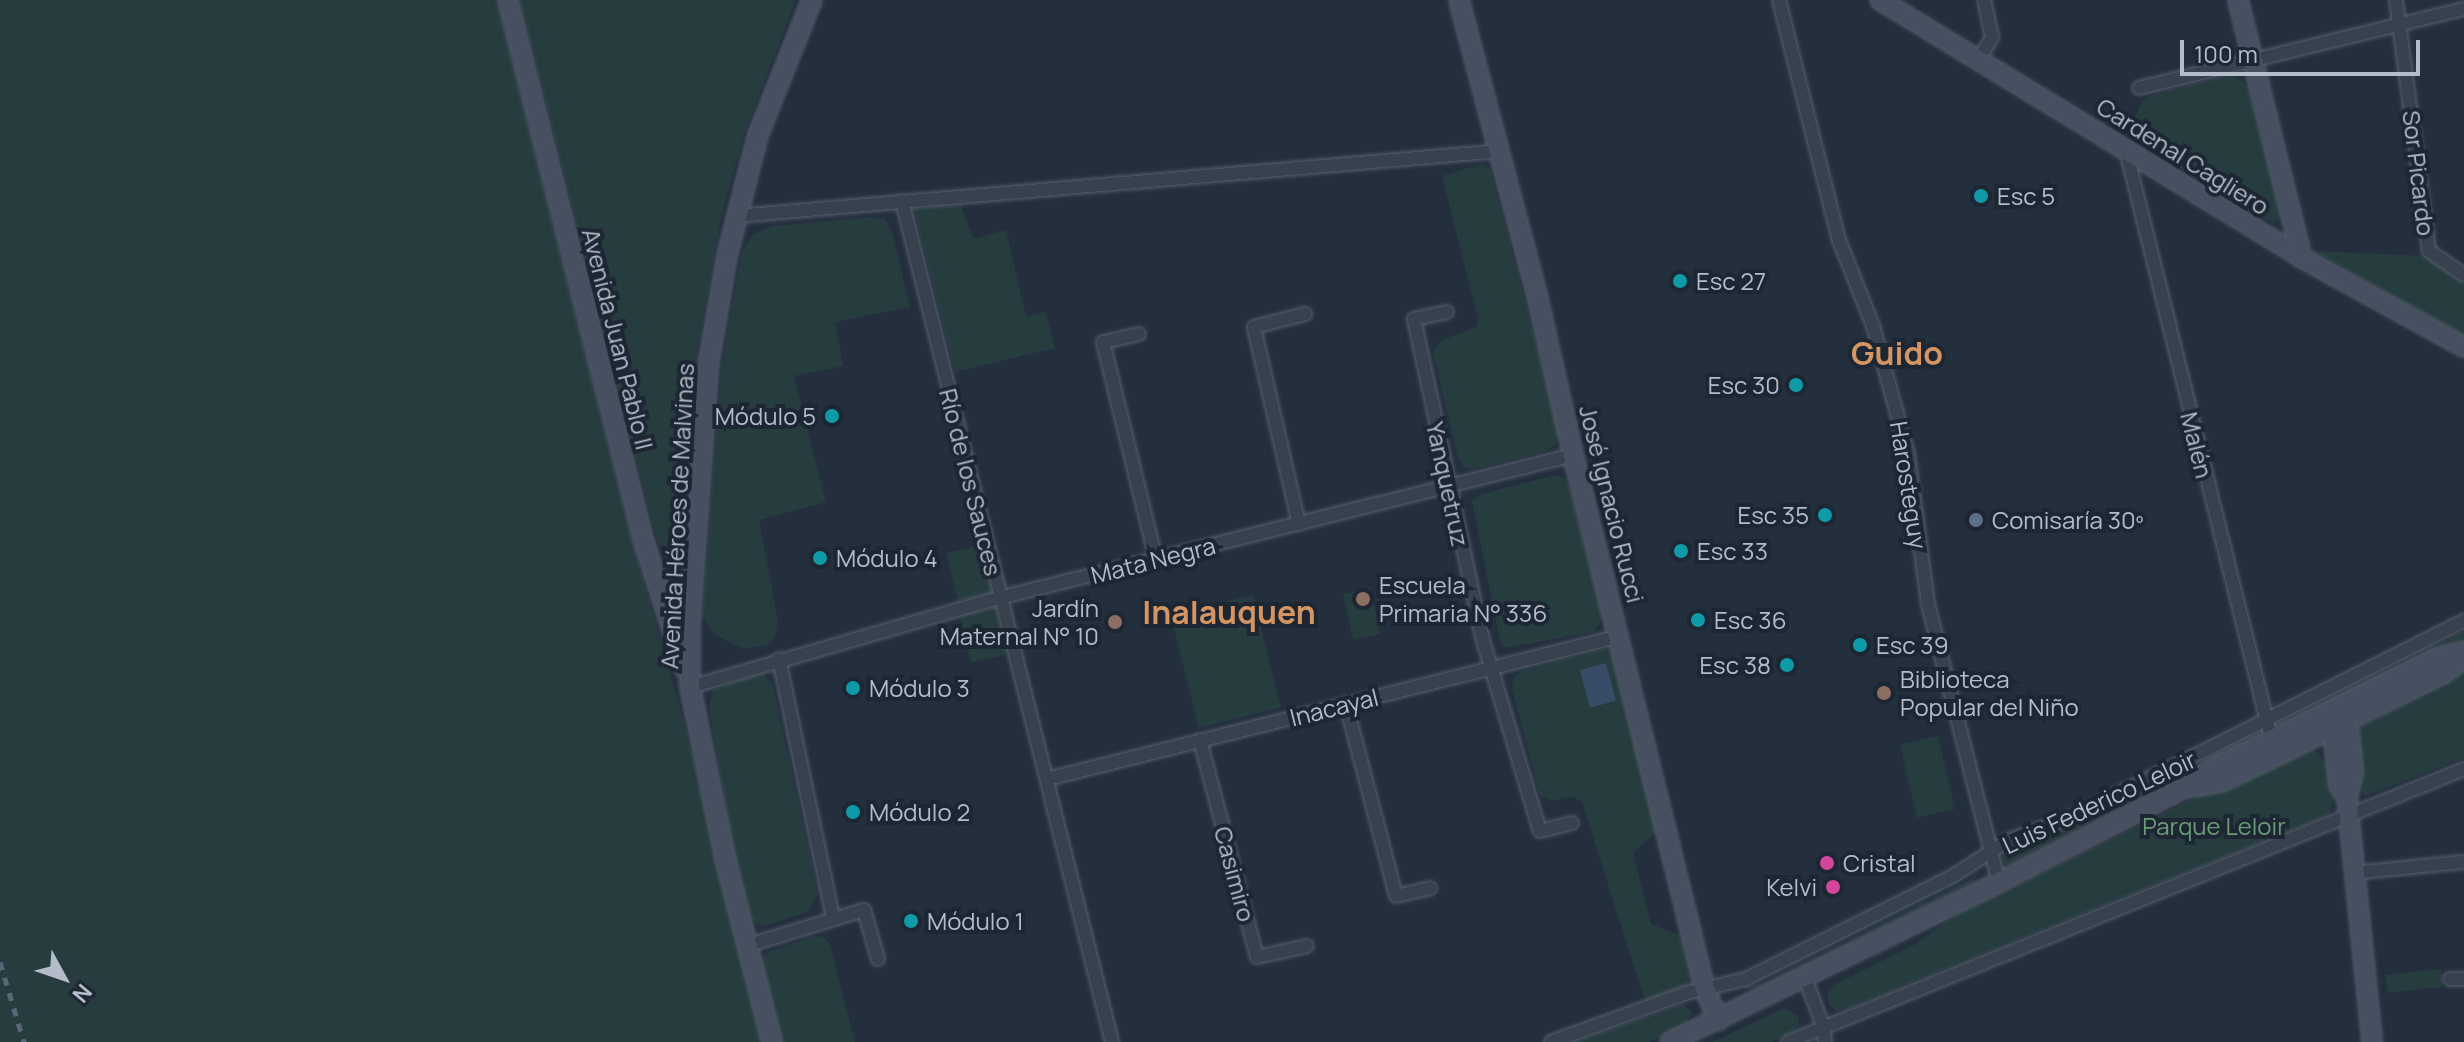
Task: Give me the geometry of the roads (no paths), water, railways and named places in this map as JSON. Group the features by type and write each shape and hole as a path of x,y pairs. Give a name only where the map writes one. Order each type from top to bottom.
{"main road":[{"name":"Avenida Juan Pablo II","path":"508,0 643,539 690,687"},
{"name":"Avenida Héroes de Malvinas","path":"772,1042 725,857 690,687 695,537 709,361 736,216 758,135 812,0"},
{"name":"José Ignacio Rucci","path":"1459,0 1500,151 1705,989 1718,1020"},
{"name":"Cardenal Cagliero","path":"1880,0 2302,258 2464,347"},
{"path":"2238,0 2302,258"},
{"path":"2184,788 2223,781 2436,659 2464,651"},
{"path":"1670,1042 1805,978 2184,788 2270,731 2339,716 2442,674 2464,659"},
{"path":"2339,716 2334,739 2339,785 2347,798 2372,1042"}],"street":[{"name":"Harosteguy","path":"1779,0 1839,240 1873,326 1908,454 1928,604 1999,882"},
{"path":"1979,59 1992,37 1984,0"},
{"name":"Sor Picardo","path":"2396,0 2429,251 2464,275"},
{"path":"2139,88 2464,9"},
{"name":"Malén","path":"2126,150 2270,731"},
{"path":"736,216 1500,151"},
{"name":"Río de los Sauces","path":"902,201 1112,1042"},
{"name":"Yanquetruz","path":"1447,312 1414,319 1447,485 1489,667 1540,831 1572,823"},
{"path":"1299,524 1254,327 1305,314"},
{"path":"1139,334 1103,342 1156,559"},
{"name":"Mata Negra","path":"690,687 999,598 1573,455"},
{"name":"Luis Federico Leloir","path":"1551,1042 1705,989 1746,979 1953,876 1991,851 2034,829 2072,817 2270,731 2286,708 2464,621"},
{"name":"Inacayal","path":"1047,779 1620,636"},
{"path":"779,659 833,918"},
{"path":"1346,704 1396,896 1430,888"},
{"name":"Casimiro","path":"1200,740 1257,957 1307,946"},
{"path":"1788,1042 2464,769"},
{"path":"2353,873 2464,862"},
{"path":"749,945 864,910 878,959"},
{"path":"1805,978 1823,1026 1825,1042"},
{"path":"2450,979 2464,979"}],"water":[{"path":"1606,663 1616,701 1590,708 1580,670"}],"railway":[{"path":"0,962 24,1042"}],"place":[{"name":"Esc 5","path":"1981,196"},
{"name":"Esc 27","path":"1680,281"},
{"name":"Esc 30","path":"1796,385"},
{"name":"Módulo 5","path":"832,416"},
{"name":"Esc 35","path":"1825,515"},
{"name":"Comisaría 30º","path":"1976,520"},
{"name":"Esc 33","path":"1681,551"},
{"name":"Módulo 4","path":"820,558"},
{"name":"Escuela Primaria N° 336","path":"1363,599"},
{"name":"Esc 36","path":"1698,620"},
{"name":"Jardín Maternal N° 10","path":"1115,622"},
{"name":"Esc 39","path":"1860,645"},
{"name":"Esc 38","path":"1787,665"},
{"name":"Módulo 3","path":"853,688"},
{"name":"Biblioteca Popular del Niño","path":"1884,693"},
{"name":"Módulo 2","path":"853,812"},
{"name":"Cristal","path":"1827,863"},
{"name":"Kelvi","path":"1833,887"},
{"name":"Módulo 1","path":"911,921"}],"district":[{"name":"Guido","path":"1897,353"},
{"name":"Inalauquen","path":"1229,612"}],"park label":[{"name":"Parque Leloir","path":"2214,826"}]}
